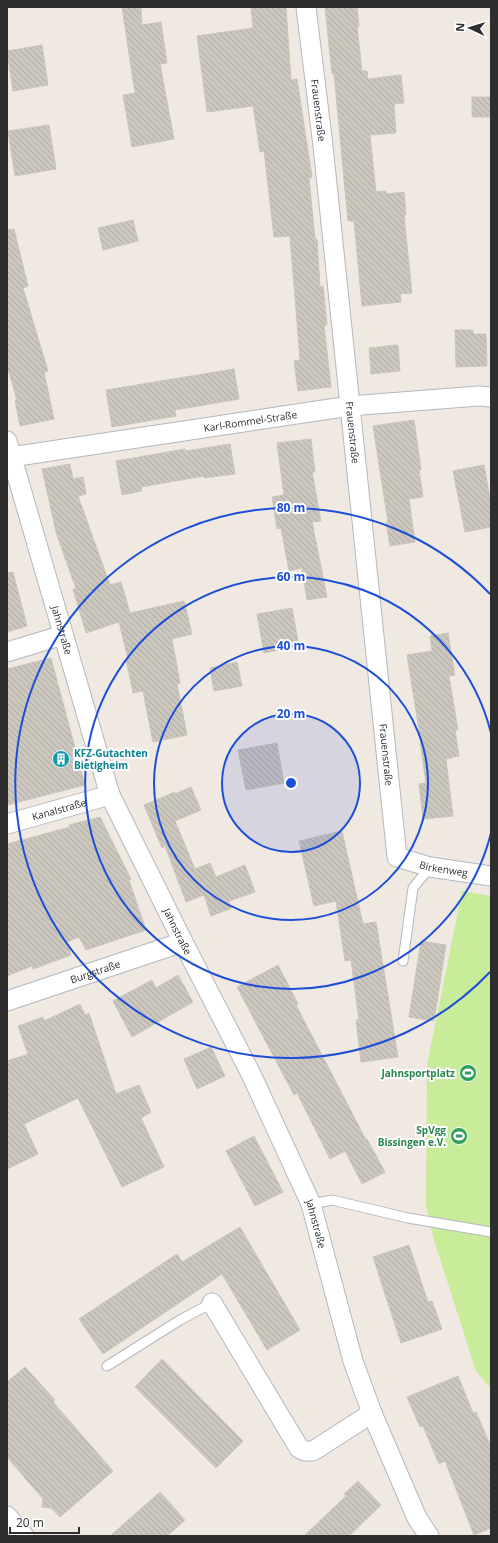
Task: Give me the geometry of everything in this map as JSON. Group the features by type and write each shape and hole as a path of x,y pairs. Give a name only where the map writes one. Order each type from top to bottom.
{"street":[{"name":"Frauenstraße","path":"306,7 350,406 396,857"},
{"name":"Karl-Rommel-Straße","path":"9,449 350,406 478,396 491,397"},
{"name":"Jahnstraße","path":"9,449 110,795 251,1074 311,1204 352,1361 372,1413 417,1518 429,1536"},
{"path":"7,652 63,635"},
{"name":"Kanalstraße","path":"7,824 110,795"},
{"name":"Birkenweg","path":"396,857 430,867 491,876"},
{"name":"Burgstraße","path":"7,1001 183,942"},
{"path":"212,1303 298,1448 305,1451 312,1451 372,1413"},
{"path":"7,1516 24,1536"}],"lane":[{"path":"403,961 413,888 430,867"},
{"path":"311,1204 332,1200 408,1218 491,1232"},
{"path":"107,1366 180,1320 212,1303"}],"green space":[{"name":"SpVgg Bissingen e.V.","path":"462,891 491,896 491,1389 476,1371 434,1240 426,1206 427,1065"}],"building":[{"path":"122,7 141,7 142,25 161,22 167,63 160,64 174,139 132,147 123,95 135,93"},
{"path":"251,7 286,7 291,80 297,79 312,177 309,178 315,239 317,239 320,287 323,286 327,325 324,325 331,387 298,391 294,361 300,360 290,236 274,237 264,151 260,152 253,106 207,112 197,36 253,28"},
{"path":"325,7 357,7 359,26 357,26 362,71 367,71 368,79 401,75 404,103 394,104 396,133 370,135 376,192 386,191 386,194 404,192 406,215 404,215 412,293 400,294 401,302 362,306 354,221 348,221 334,74 332,74"},
{"path":"42,45 48,85 13,91 7,51"},
{"path":"472,97 491,97 491,117 472,117"},
{"path":"49,125 56,169 15,176 8,131"},
{"path":"133,220 138,241 103,250 98,228"},
{"path":"14,229 28,286 23,288 48,371 44,372 54,419 20,426 15,400 17,400 7,366 7,230"},
{"path":"455,330 473,330 473,334 486,334 487,366 456,367"},
{"path":"398,345 400,371 371,374 369,348"},
{"path":"234,369 239,399 175,410 176,416 112,427 106,390"},
{"path":"414,420 421,469 419,470 423,497 409,499 415,542 390,546 386,522 388,522 373,426"},
{"path":"311,439 315,472 312,472 321,521 312,522 327,597 307,600 302,568 289,571 281,528 277,529 272,497 284,495 277,443"},
{"path":"230,444 235,474 204,478 204,476 141,487 142,491 122,495 116,461 185,449 186,451"},
{"path":"70,464 73,479 83,477 86,494 78,496 110,585 121,582 130,613 184,601 192,634 172,639 180,683 177,684 187,735 153,742 143,691 133,693 126,659 128,659 119,622 86,633 73,589 76,589 56,532 42,469"},
{"path":"484,465 491,504 491,527 465,532 453,471"},
{"path":"13,572 27,626 7,632 7,573"},
{"path":"292,608 299,646 264,653 257,614"},
{"path":"448,633 455,675 449,676 458,730 455,730 459,756 446,759 453,816 423,819 419,784 426,783 407,655 432,651 430,636"},
{"path":"51,658 85,785 7,805 7,669"},
{"path":"237,662 242,686 214,691 210,668"},
{"path":"277,743 284,783 246,790 238,750"},
{"path":"191,787 201,810 175,821 195,869 210,863 216,877 245,865 255,892 229,901 232,908 211,916 204,895 186,902 165,846 162,848 144,805"},
{"path":"100,817 131,879 129,880 146,930 86,950 79,937 67,942 71,955 33,969 32,966 7,976 7,844 70,827 69,825"},
{"path":"342,831 363,924 376,922 398,1057 361,1062 356,1020 359,1020 351,960 345,961 336,901 314,906 299,841"},
{"path":"421,941 446,945 434,1021 409,1017"},
{"path":"278,965 298,1004 296,1005 366,1140 367,1139 385,1172 362,1184 345,1151 330,1159 297,1093 294,1095 237,987"},
{"path":"178,975 193,1002 132,1037 113,1001 152,980 156,988"},
{"path":"80,1004 85,1015 89,1013 116,1094 139,1085 151,1112 141,1118 164,1167 122,1187 78,1098 24,1124 38,1154 7,1169 7,1061 28,1054 18,1026 43,1017 44,1021"},
{"path":"211,1047 225,1076 197,1089 184,1059"},
{"path":"254,1136 283,1192 255,1206 226,1151"},
{"path":"240,1227 300,1330 267,1350 222,1274 103,1354 79,1319 177,1254 182,1262"},
{"path":"409,1245 428,1302 432,1301 442,1329 401,1343 373,1257"},
{"path":"162,1359 243,1441 216,1468 135,1387"},
{"path":"25,1367 55,1400 53,1402 113,1471 60,1517 51,1508 42,1507 43,1499 7,1457 7,1382"},
{"path":"458,1376 473,1413 476,1412 491,1447 491,1528 474,1535 445,1461 439,1464 423,1426 420,1427 407,1397"},
{"path":"358,1481 381,1505 349,1536 304,1536 346,1496 344,1494"},
{"path":"160,1492 185,1520 167,1536 110,1536"}],"place":[{"name":"KFZ-Gutachten Bietigheim","path":"61,759"},
{"name":"Jahnsportplatz","path":"468,1073"},
{"name":"SpVgg Bissingen e.V.","path":"459,1136"}]}
